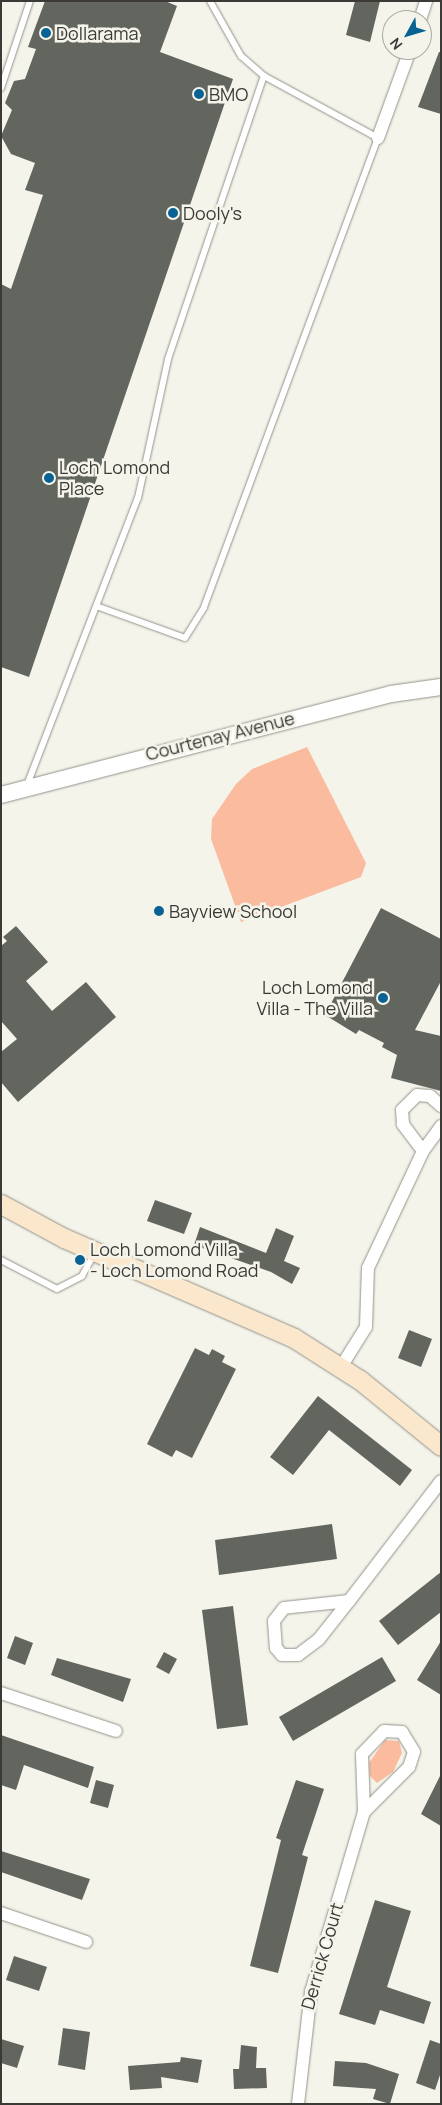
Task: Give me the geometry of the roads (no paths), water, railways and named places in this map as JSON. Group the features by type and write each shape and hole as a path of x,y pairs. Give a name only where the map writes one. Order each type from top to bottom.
{"main road":[{"path":"1,1204 95,1251 284,1333 341,1367 441,1446"}],"street":[{"path":"378,138 406,60"},
{"name":"Courtenay Avenue","path":"1,795 27,785 391,694 441,687"},
{"path":"423,1151 403,1124 402,1110 416,1095 430,1096 441,1106"},
{"path":"341,1367 366,1328 368,1268 423,1151 441,1126"},
{"path":"349,1601 284,1608 274,1621 276,1648 282,1655 298,1655 319,1639 349,1601 441,1481"},
{"path":"1,1694 116,1731"},
{"name":"Derrick Court","path":"298,2104 311,1992 364,1812 362,1754 384,1731 402,1732 414,1752 408,1767 364,1812"},
{"path":"1,1913 86,1942"}],"lane":[{"path":"1,88 30,1"},
{"path":"99,607 185,638 204,608 378,138 264,76 241,56 210,1"},
{"path":"27,785 99,607 138,498 168,359 264,76"},
{"path":"1,1260 57,1289 82,1276 95,1251"}],"place":[{"name":"Dollarama","path":"46,33"},
{"name":"BMO","path":"199,94"},
{"name":"Dooly's","path":"173,213"},
{"name":"Loch Lomond Place","path":"49,478"},
{"name":"Bayview School","path":"159,911"},
{"name":"Loch Lomond Villa - The Villa","path":"383,998"},
{"name":"Loch Lomond Villa - Loch Lomond Road","path":"80,1260"}]}
